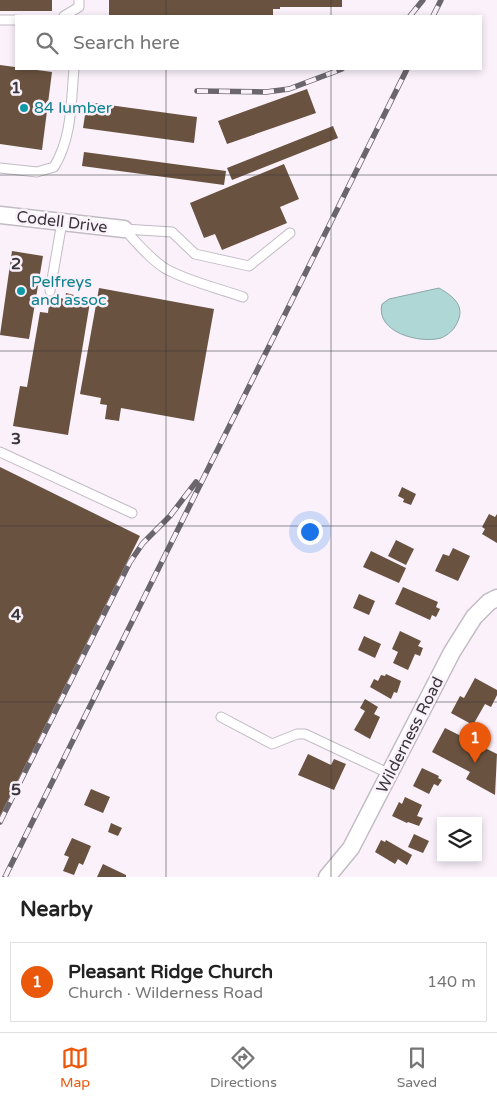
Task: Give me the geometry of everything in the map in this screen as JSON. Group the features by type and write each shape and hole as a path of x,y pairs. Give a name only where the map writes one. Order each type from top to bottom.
{"street":[{"name":"Codell Drive","path":"0,215 124,229"},
{"name":"Wilderness Road","path":"327,877 352,848 452,652 474,617 488,602 497,598"}],"lane":[{"path":"66,15 79,7 79,0"},
{"path":"0,20 15,20"},
{"path":"0,168 37,172 54,167 64,151 74,70"},
{"path":"50,291 62,222"},
{"path":"124,229 172,232 195,254 249,266 290,233"},
{"path":"124,229 152,258 166,269 189,279 243,297"},
{"path":"0,452 132,513"},
{"path":"221,717 272,744 297,734 315,737 390,774"}],"shaded area":[{"path":"439,288 457,302 460,311 456,326 446,335 441,338 432,339 411,337 392,329 385,322 382,314 382,304 389,299"}],"building":[{"path":"0,0 52,0 52,11 0,11"},
{"path":"109,0 342,0 342,7 280,7 280,9 273,9 273,15 109,15"},
{"name":"84 lumber","path":"0,65 15,67 15,70 52,72 42,150 0,144"},
{"path":"307,89 316,113 227,144 218,121"},
{"path":"87,102 197,117 194,143 83,128"},
{"path":"333,126 338,138 232,180 227,168"},
{"path":"84,152 226,171 224,185 82,166"},
{"path":"284,164 299,199 280,207 287,223 222,250 215,234 204,238 190,203"},
{"name":"Pelfreys and assoc","path":"12,251 43,256 29,339 0,335"},
{"path":"99,288 214,309 194,421 121,408 119,421 105,419 107,405 100,404 101,398 80,394"},
{"path":"66,293 74,295 73,299 90,302 68,435 13,426 20,386 27,387 40,312 48,313 50,296 65,299"},
{"path":"0,467 140,536 0,816"},
{"path":"402,487 416,494 411,505 403,502 404,499 398,496"},
{"path":"489,514 495,517 497,514 497,543 482,534 485,529 482,527"},
{"path":"396,540 414,549 406,565 388,556"},
{"path":"453,548 470,556 458,581 435,571 443,554 449,556"},
{"path":"371,551 406,568 399,583 363,567"},
{"path":"403,587 438,602 436,607 440,609 436,617 432,615 430,620 395,604"},
{"path":"359,594 375,601 369,615 353,608"},
{"path":"400,631 421,641 418,646 423,648 420,656 415,654 408,670 393,663 398,652 392,649"},
{"path":"364,636 381,644 375,658 358,650"},
{"path":"386,674 401,681 397,693 394,692 391,699 370,687 374,679 378,681 381,675 385,676"},
{"path":"475,678 497,690 497,695 491,707 485,704 473,725 451,713 460,696 464,698"},
{"path":"365,699 378,707 374,714 380,717 370,739 354,730 365,711 360,708"},
{"path":"445,728 497,754 495,795 466,779 470,772 432,752"},
{"path":"308,754 331,765 334,759 346,764 334,790 298,775"},
{"path":"422,768 439,776 438,778 442,780 438,786 434,784 429,794 413,786"},
{"path":"91,789 110,797 103,813 84,805"},
{"path":"405,797 422,805 417,816 423,818 419,826 392,816 399,802 402,804"},
{"path":"111,823 122,828 118,836 108,832"},
{"path":"414,834 429,841 423,853 408,847"},
{"path":"72,838 91,846 83,865 79,863 74,875 63,871 69,857 64,855"},
{"path":"381,840 385,842 386,840 412,855 407,865 398,859 395,864 375,852"},
{"path":"103,864 126,875 126,877 97,877"}],"railway":[{"path":"411,15 423,0"},
{"path":"434,15 441,0"},
{"path":"197,91 266,92 289,89 339,70"},
{"path":"5,877 407,70"},
{"path":"0,822 130,562 143,543 170,516 196,482"}],"place":[{"name":"84 lumber","path":"24,108"},
{"name":"Pelfreys and assoc","path":"21,291"},
{"name":"Pleasant Ridge Church","path":"475,763"}]}
